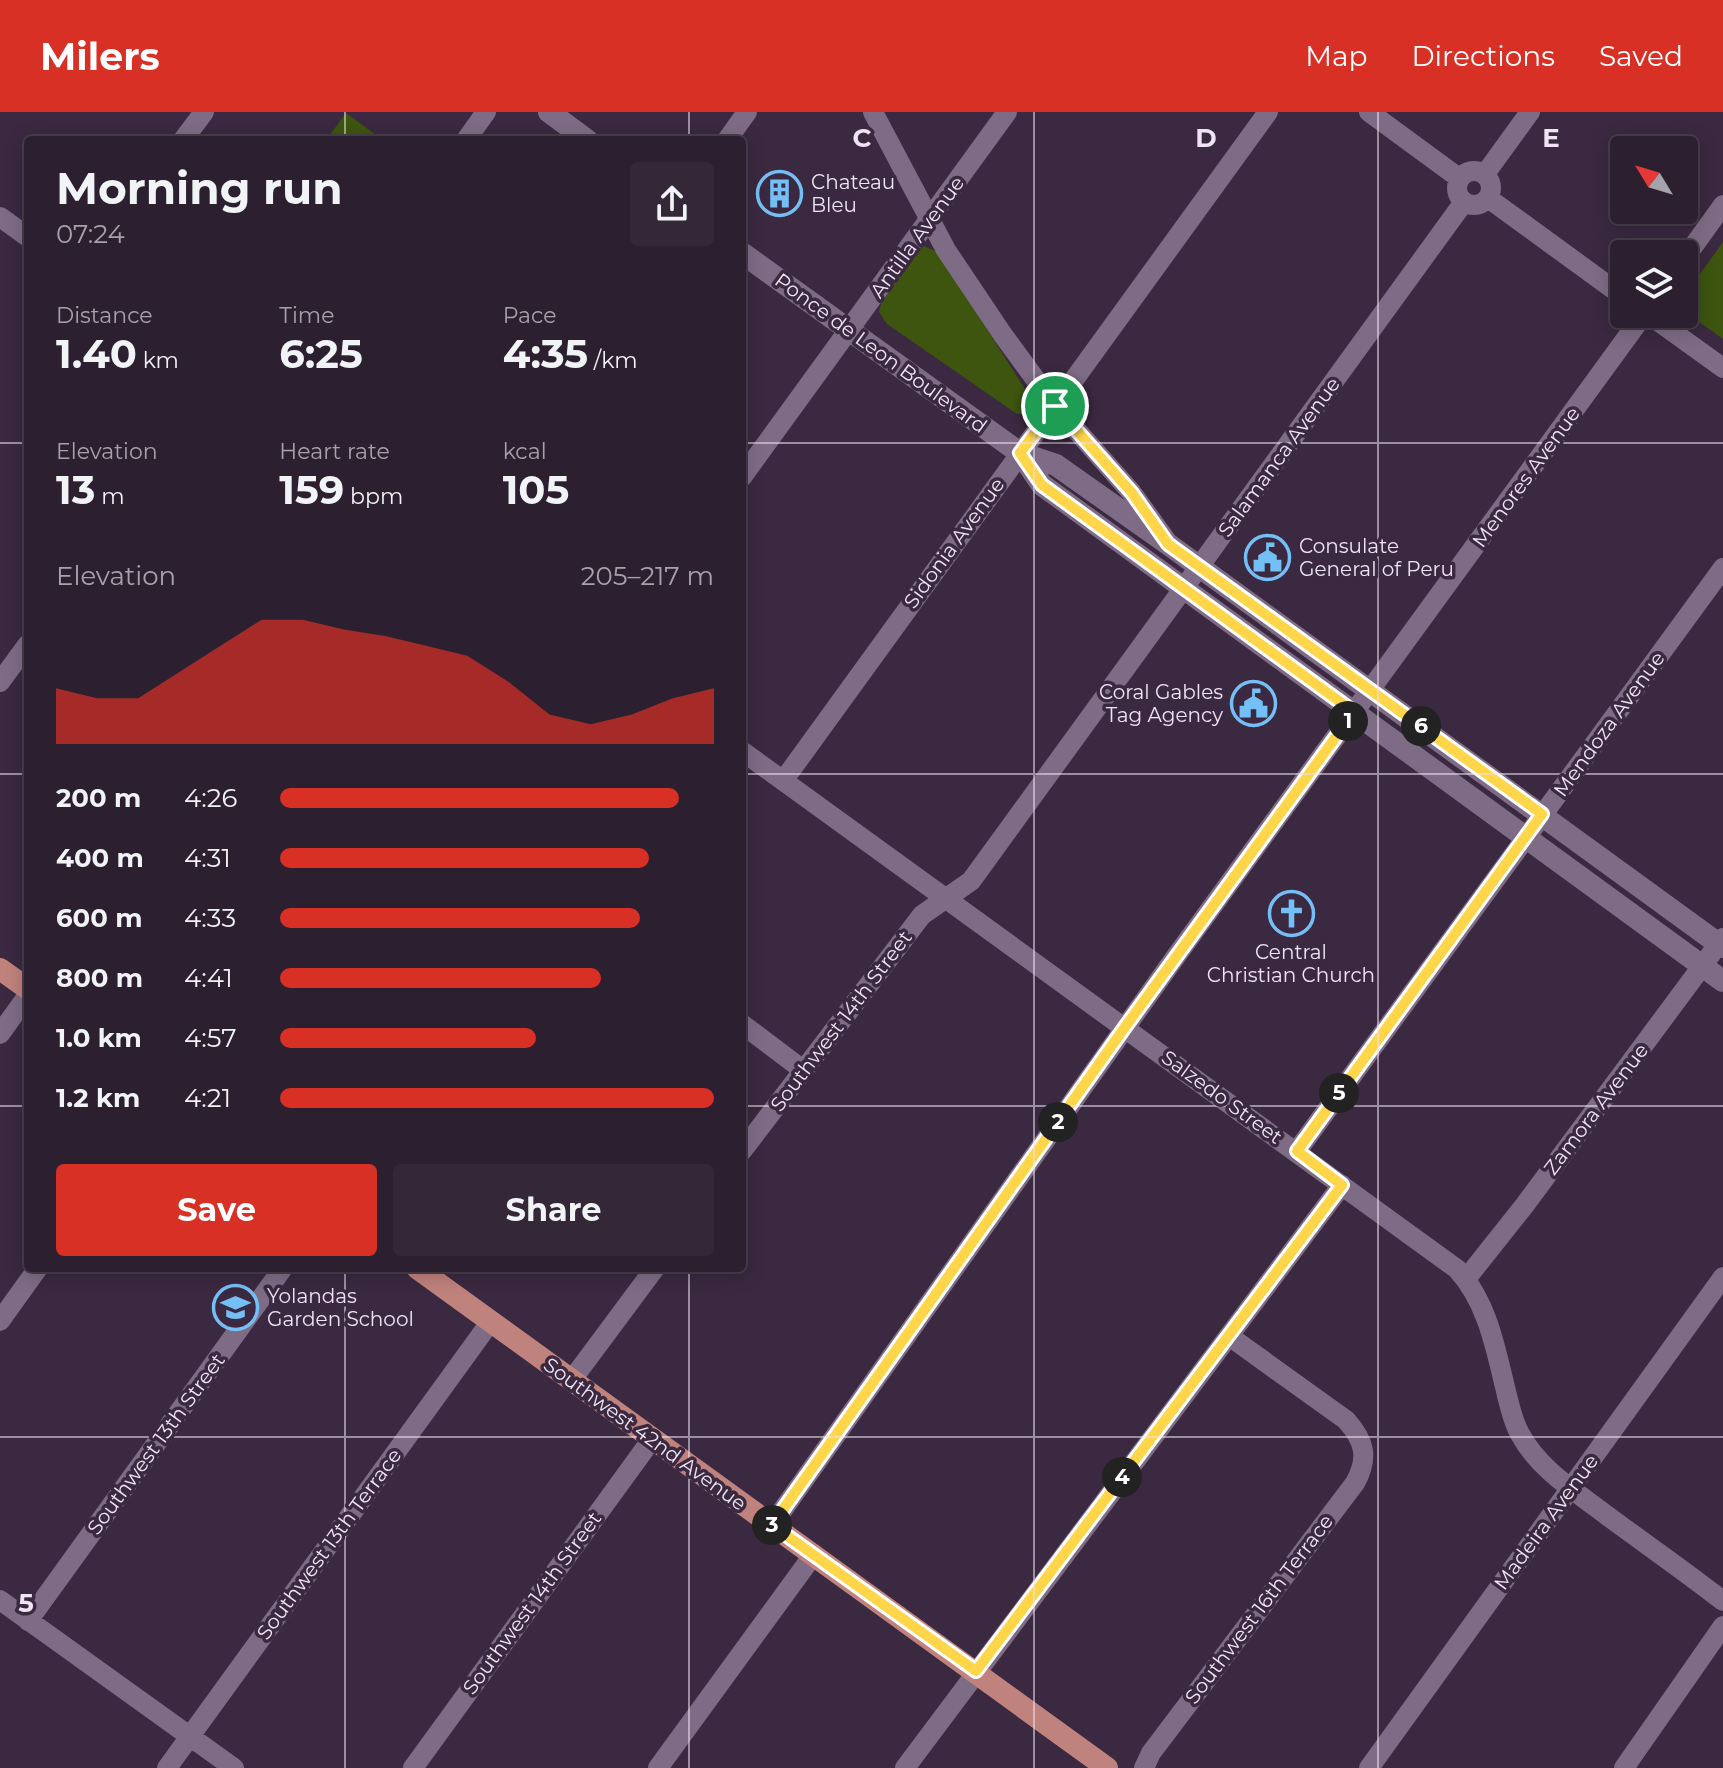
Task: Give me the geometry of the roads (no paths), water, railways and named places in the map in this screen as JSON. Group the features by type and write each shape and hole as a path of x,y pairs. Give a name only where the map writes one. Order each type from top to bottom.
{"main road":[{"path":"0,969 24,986"},
{"name":"Southwest 42nd Avenue","path":"442,1275 491,1321 571,1381 1107,1768"}],"street":[{"path":"186,136 204,112"},
{"path":"469,136 486,112"},
{"path":"549,112 582,136"},
{"path":"730,136 747,112"},
{"path":"873,112 929,219 979,300 1055,406 1132,493 1168,544"},
{"name":"Antilla Avenue","path":"746,471 1007,112"},
{"name":"Sidonia Avenue","path":"783,781 1268,112"},
{"path":"1369,112 1459,178"},
{"path":"1485,174 1530,112"},
{"path":"1469,171 1485,174 1491,188 1488,198 1474,206 1464,202 1457,194 1459,178 1469,171"},
{"path":"1488,198 1610,287"},
{"name":"Salamanca Avenue","path":"946,899 971,881 1464,202"},
{"path":"1698,240 1723,205"},
{"path":"0,217 24,234"},
{"name":"Ponce de Leon Boulevard","path":"746,256 1020,453 1056,465 1721,943"},
{"name":"Menores Avenue","path":"772,1525 1125,1027 1636,328"},
{"path":"1666,328 1723,368"},
{"name":"Ponce de Leon Boulevard","path":"1020,453 1042,485 1723,981"},
{"name":"Mendoza Avenue","path":"1297,1151 1723,568"},
{"path":"0,682 24,649"},
{"name":"Salzedo Street","path":"746,754 1452,1265 1466,1279 1487,1321 1518,1432 1534,1455 1571,1487 1723,1602"},
{"name":"Southwest 14th Street","path":"746,1146 922,915 946,899"},
{"name":"Zamora Avenue","path":"1466,1279 1721,943"},
{"path":"0,1034 24,1001"},
{"path":"746,1027 803,1070"},
{"path":"905,1768 1342,1185"},
{"path":"0,1321 35,1272"},
{"name":"Southwest 13th Street","path":"28,1621 280,1272"},
{"path":"571,1381 652,1272"},
{"name":"Madeira Avenue","path":"1369,1768 1723,1277"},
{"name":"Southwest 13th Terrace","path":"167,1768 491,1321"},
{"name":"Southwest 16th Terrace","path":"1144,1768 1151,1753 1355,1483 1363,1465 1361,1438 1346,1420 1229,1336"},
{"name":"Southwest 14th Street","path":"413,1768 652,1439"},
{"path":"658,1768 814,1554"},
{"path":"1723,1602 1723,1618"},
{"path":"2,1604 234,1768"},
{"path":"1624,1768 1723,1626"}],"place":[{"name":"Chateau Bleu","path":"780,193"},
{"name":"Consulate General of Peru","path":"1268,558"},
{"name":"Coral Gables Tag Agency","path":"1254,704"},
{"name":"Central Christian Church","path":"1291,913"},
{"name":"Yolandas Garden School","path":"236,1308"}]}
